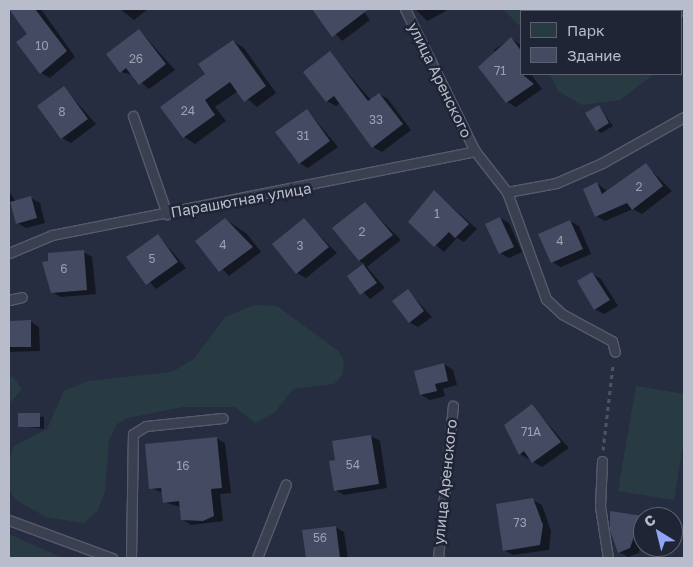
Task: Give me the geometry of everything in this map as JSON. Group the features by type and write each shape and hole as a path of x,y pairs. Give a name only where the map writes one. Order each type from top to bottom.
{"lane":[{"name":"улица Аренского","path":"405,9 475,151 506,192 546,299 562,314 612,341 615,352"},
{"path":"133,116 167,214"},
{"path":"506,192 556,182 602,163 684,117"},
{"name":"Парашютная улица","path":"9,253 52,235 167,214 475,151"},
{"path":"9,300 22,297"},
{"name":"улица Аренского","path":"438,558 452,406"},
{"path":"131,558 133,434 146,426 223,418"},
{"path":"602,461 600,506 608,558"},
{"path":"257,558 286,484"},
{"path":"9,520 112,558"}],"path":[{"path":"602,461 615,352"}],"green space":[{"path":"503,9 648,10 520,10 520,26"},
{"path":"550,75 653,75 620,100 582,105 558,91"},
{"path":"255,305 277,306 338,351 344,361 342,375 334,384 293,389 274,413 255,423 235,407 183,407 127,418 117,424 109,440 105,491 98,510 84,523 46,517 16,500 9,490 9,460 14,446 47,429 64,391 88,381 172,372 194,359 225,317"},
{"path":"13,377 22,389 9,404 9,378"},
{"path":"636,386 684,394 684,439 674,500 618,491"},
{"path":"9,534 62,558 9,558"}],"building":[{"path":"9,9 35,9 67,51 40,74 16,42 27,34"},
{"path":"312,9 369,9 332,37"},
{"path":"139,29 166,64 139,85 126,68 120,73 106,54"},
{"path":"511,37 520,49 520,75 523,75 534,84 506,103 478,67"},
{"path":"233,40 266,86 244,102 230,82 205,100 215,115 183,138 160,107 205,74 198,64"},
{"path":"330,51 368,101 379,93 403,124 372,148 334,96 326,102 303,72"},
{"path":"64,86 88,119 61,139 37,106"},
{"path":"599,105 609,123 596,131 585,113"},
{"path":"307,109 330,141 299,164 275,132"},
{"path":"646,163 663,186 632,210 627,203 595,217 583,189 597,182 602,194"},
{"path":"434,190 469,224 455,238 449,232 434,247 408,222"},
{"path":"31,196 37,218 16,224 10,202"},
{"path":"365,202 393,235 359,261 332,228"},
{"path":"500,217 514,247 499,254 485,224"},
{"path":"225,218 253,247 219,272 195,241"},
{"path":"304,218 329,247 296,274 272,244"},
{"path":"570,220 583,249 551,263 538,234"},
{"path":"158,234 178,262 146,285 126,257"},
{"path":"84,250 87,290 51,293 42,262 48,261 48,253"},
{"path":"363,264 377,283 360,295 347,276"},
{"path":"592,272 610,300 594,310 577,281"},
{"path":"408,289 424,311 409,323 392,301"},
{"path":"31,320 31,347 9,347 9,321"},
{"path":"444,363 448,381 435,384 437,391 420,395 414,371"},
{"path":"532,404 561,442 532,463 524,451 519,455 504,425"},
{"path":"18,413 40,413 40,427 18,427"},
{"path":"371,435 379,484 334,491 329,461 335,460 332,441"},
{"path":"217,437 222,488 211,489 214,516 203,521 181,520 179,501 163,503 161,488 149,489 145,444"},
{"path":"533,498 543,525 540,545 503,551 496,504"},
{"path":"610,511 633,514 633,540 630,548 618,553 610,530"},
{"path":"336,526 340,558 306,558 302,530"}]}
